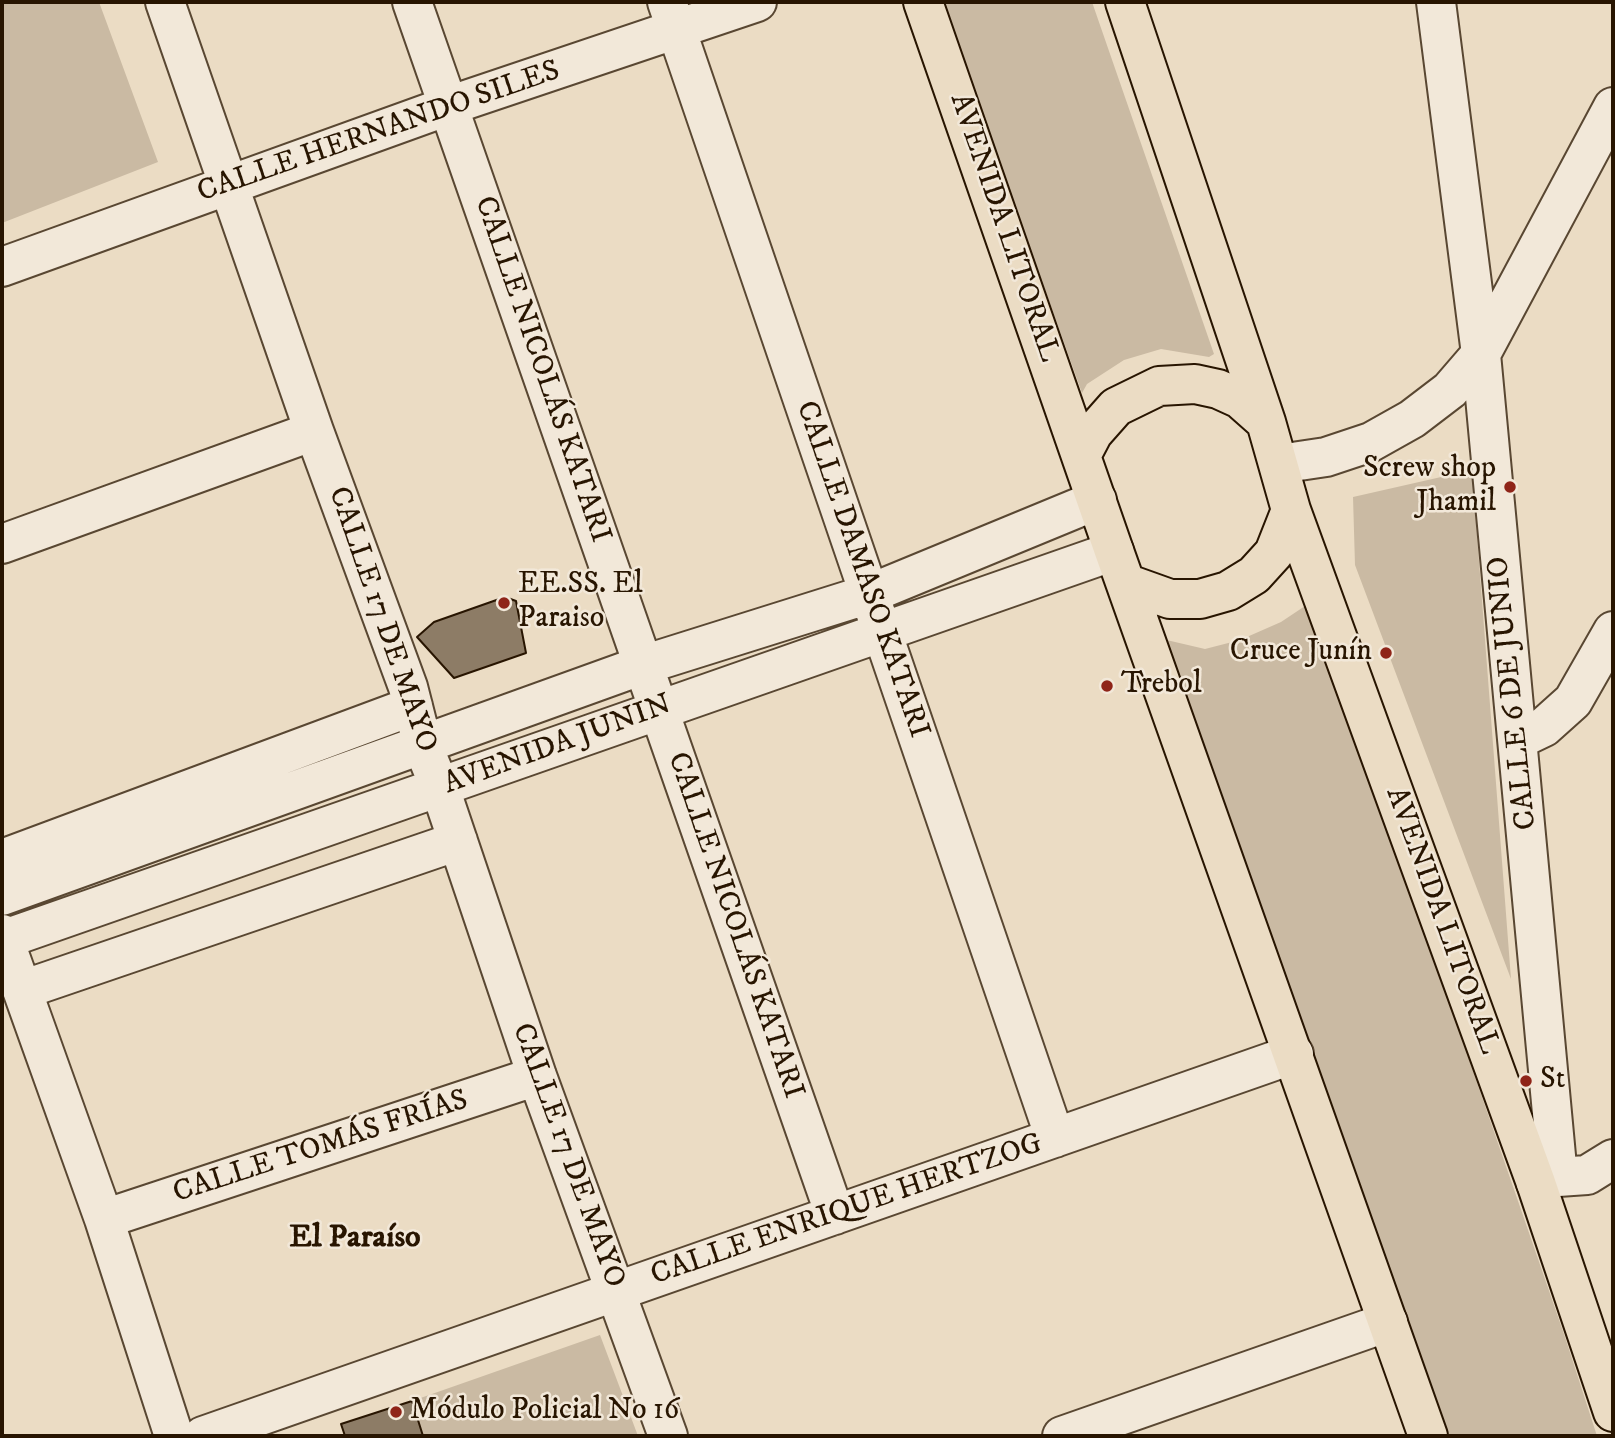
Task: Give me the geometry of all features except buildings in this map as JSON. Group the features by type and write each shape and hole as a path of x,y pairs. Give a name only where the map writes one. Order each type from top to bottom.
{"main road":[{"name":"AVENIDA LITORAL","path":"923,2 1082,454"},
{"path":"1121,568 1170,599 1200,599 1228,591 1254,575 1274,553 1292,510 1266,422 1125,2"},
{"path":"1266,422 1240,399 1217,389 1195,384 1159,386 1126,400 1108,415 1093,433 1082,454 1428,1436"},
{"name":"AVENIDA LITORAL","path":"1292,510 1547,1180 1613,1412"}],"street":[{"name":"CALLE 17 DE MAYO","path":"165,2 413,706 423,746 440,788 537,1076 668,1436"},
{"name":"CALLE NICOLÁS KATARI","path":"412,2 835,1215"},
{"name":"CALLE HERNANDO SILES","path":"2,267 448,106 671,16 758,2"},
{"name":"CALLE 6 DE JUNIO","path":"1436,2 1481,354 1519,738 1547,1180"},
{"name":"CALLE DAMASO KATARI","path":"671,16 1055,1138"},
{"path":"1279,464 1326,457 1371,442 1412,419 1450,390 1481,354 1613,107"},
{"path":"2,544 314,431"},
{"name":"AVENIDA JUNIN","path":"2,896 643,665 869,594 1097,500"},
{"name":"AVENIDA JUNIN","path":"3,938 440,788 881,631 1121,568"},
{"path":"1519,738 1544,727 1573,701 1613,631"},
{"path":"2,859 413,706"},
{"path":"22,990 458,841"},
{"path":"3,938 104,1219 174,1436"},
{"name":"CALLE ENRIQUE HERTZOG","path":"203,1436 1294,1054"},
{"name":"CALLE TOMÁS FRÍAS","path":"104,1219 537,1076"},
{"path":"1547,1180 1587,1175 1613,1159"},
{"path":"1062,1436 1388,1322"}],"shaded area":[{"path":"2,2 99,2 158,162 2,223"},
{"path":"942,2 1092,2 1214,354 1209,357 1161,349 1124,360 1087,384 1082,393"},
{"path":"1472,470 1511,979 1355,565 1353,497"},
{"path":"1311,602 1597,1436 1439,1436 1158,638 1205,649 1240,640 1281,622"},
{"path":"600,1335 638,1436 423,1436 412,1401"}],"place":[{"name":"Screw shop Jhamil","path":"1510,487"},
{"name":"EE.SS. El Paraiso","path":"504,603"},
{"name":"Cruce Junín","path":"1386,653"},
{"name":"Trebol","path":"1107,686"},
{"name":"St","path":"1526,1081"},
{"name":"Módulo Policial No 16","path":"396,1412"}],"district":[{"name":"El Paraíso","path":"355,1239"}]}
